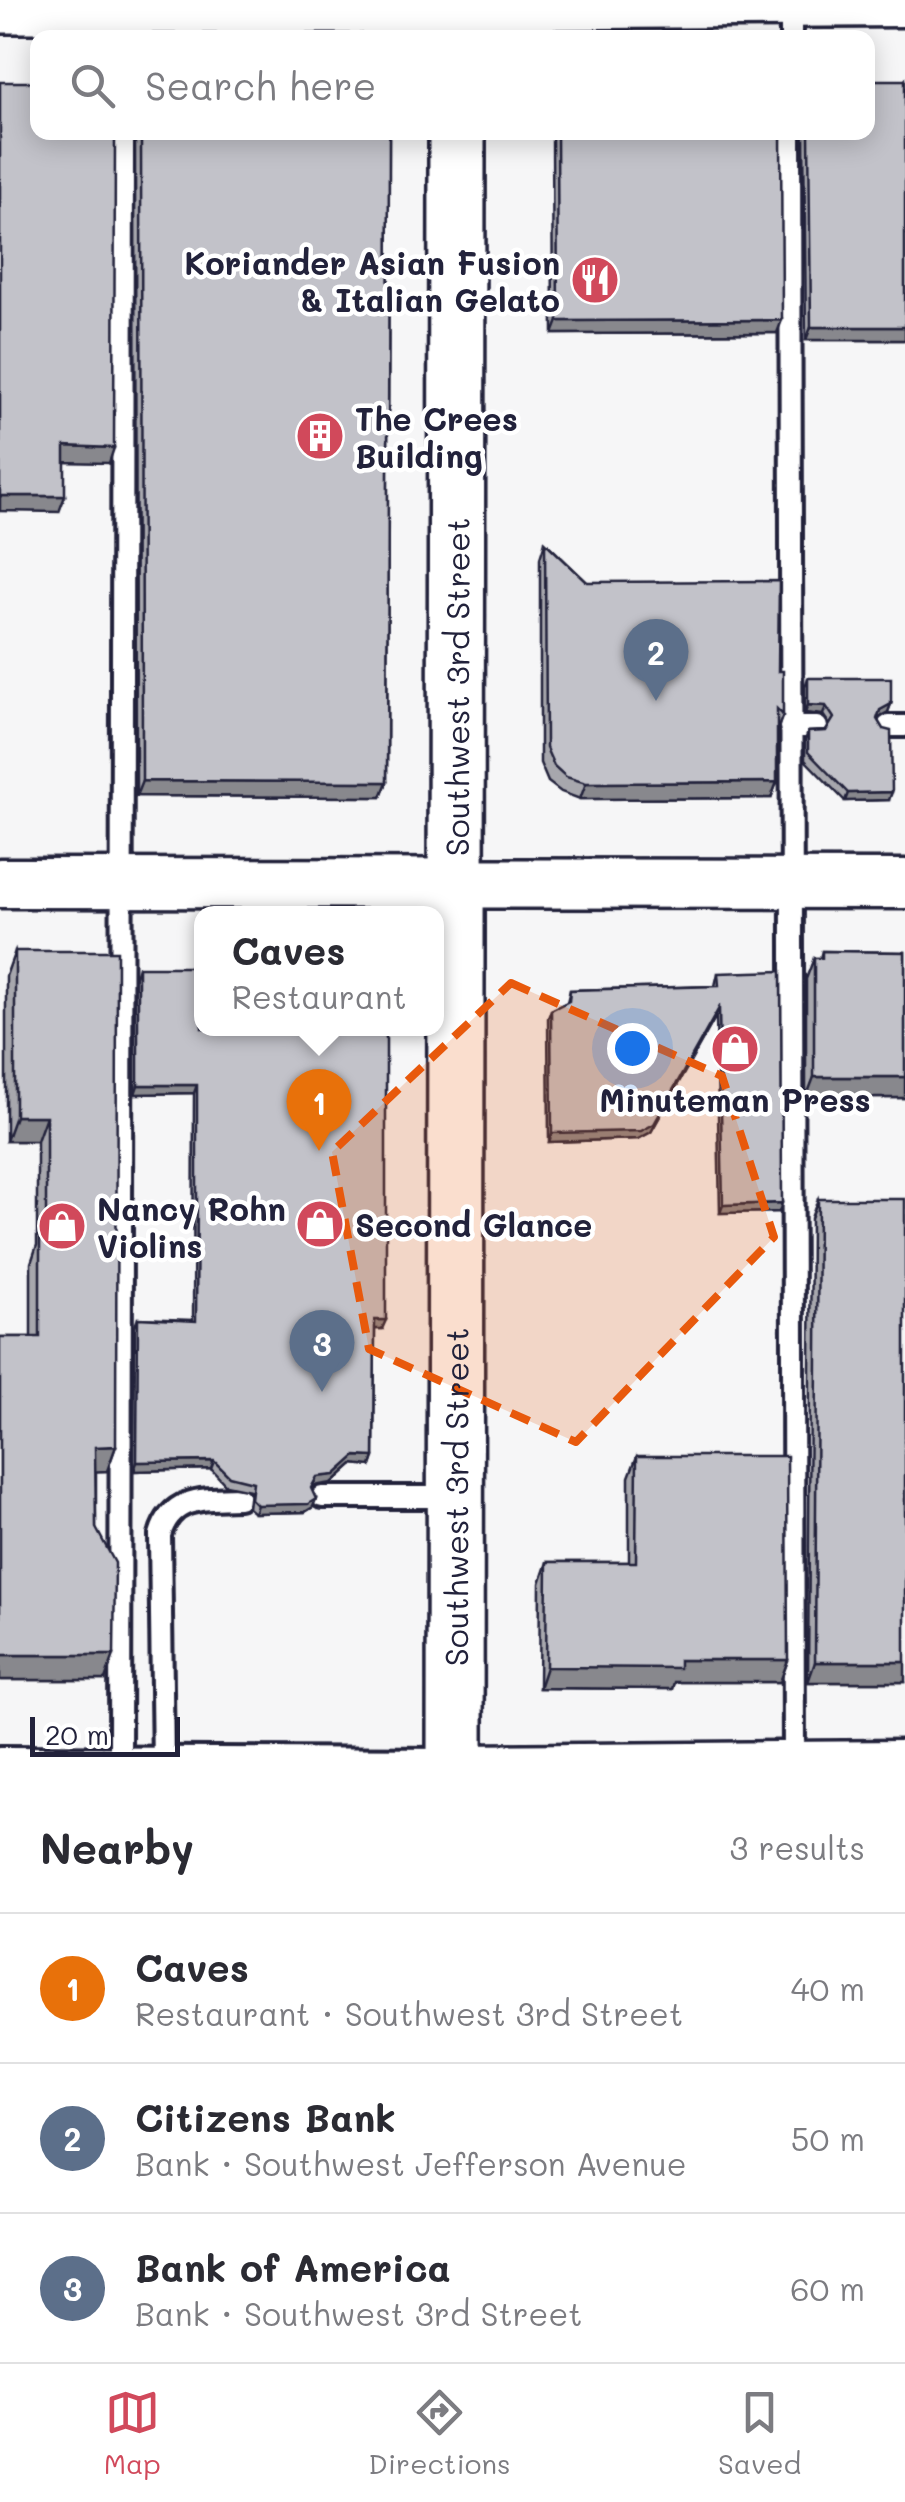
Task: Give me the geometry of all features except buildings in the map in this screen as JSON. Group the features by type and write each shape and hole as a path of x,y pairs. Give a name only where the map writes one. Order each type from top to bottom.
{"main road":[{"path":"0,5 456,14"},
{"name":"Southwest 3rd Street","path":"456,140 456,1776"}],"street":[{"path":"456,14 791,13 905,2"},
{"path":"0,883 905,884"},
{"path":"0,1767 456,1776 794,1774 905,1765"}],"lane":[{"path":"120,1767 123,140"},
{"path":"790,140 794,1774"},
{"path":"790,727 817,727"},
{"path":"322,1497 455,1497"},
{"path":"164,1768 160,1535 165,1518 177,1506 198,1499 239,1498"}],"highlighted area":[{"path":"511,983 722,1076 774,1237 576,1442 369,1349 332,1152"}],"place":[{"name":"Koriander Asian Fusion & Italian Gelato","path":"595,280"},
{"name":"The Crees Building","path":"320,436"},
{"name":"Citizens Bank","path":"656,701"},
{"name":"Minuteman Press","path":"735,1049"},
{"name":"Caves","path":"319,1151"},
{"name":"Second Glance","path":"320,1224"},
{"name":"Nancy Rohn Violins","path":"62,1226"},
{"name":"Bank of America","path":"322,1392"}]}
